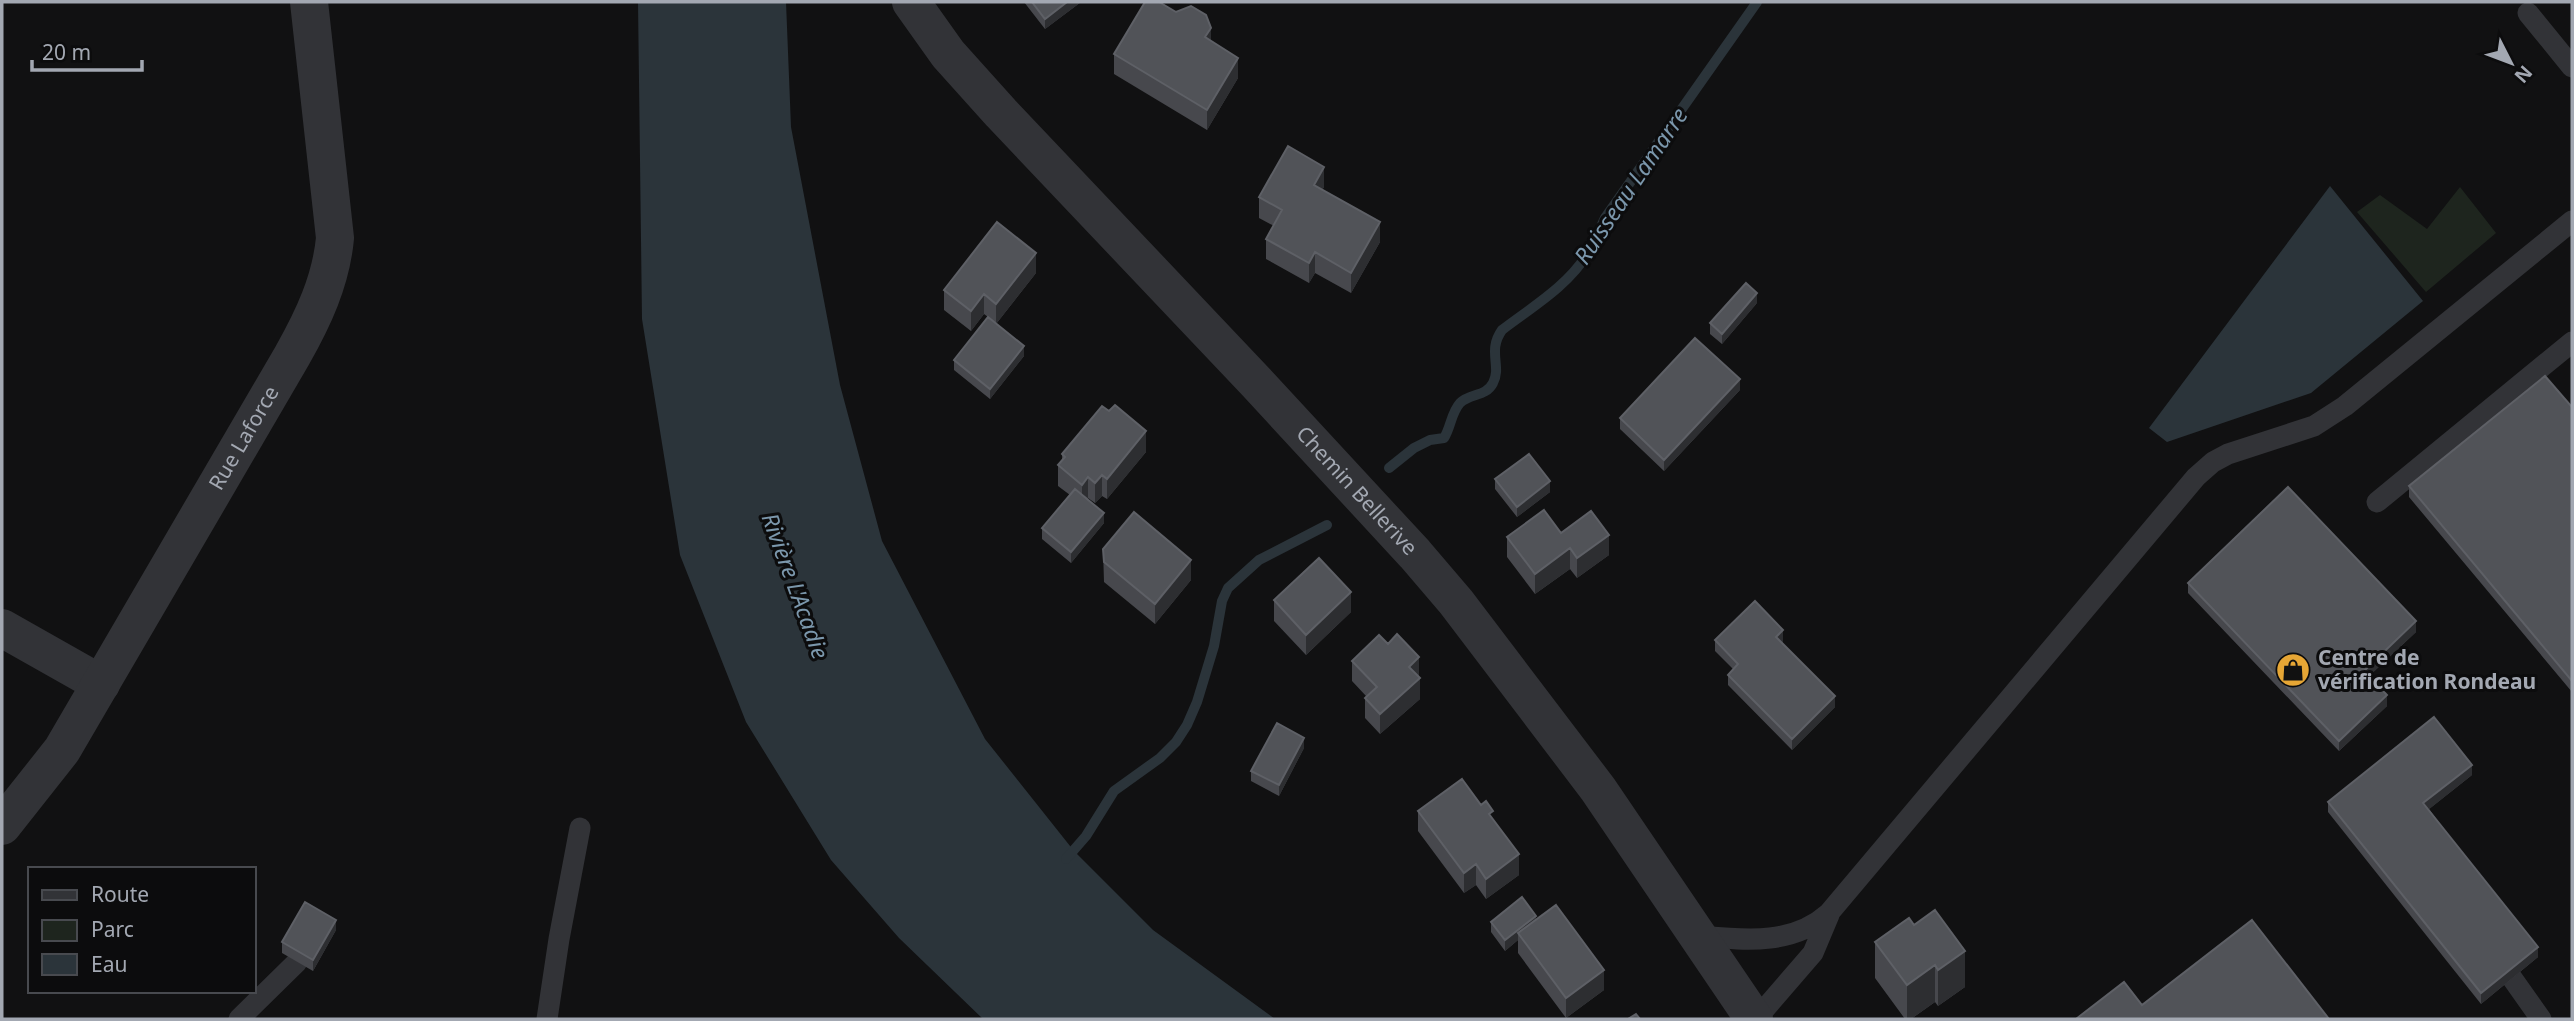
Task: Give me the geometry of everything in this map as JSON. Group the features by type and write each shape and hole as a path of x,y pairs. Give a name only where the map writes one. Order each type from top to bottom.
{"street":[{"name":"Rue Laforce","path":"2,826 62,750 313,318 329,272 335,226 309,2"},
{"name":"Chemin Bellerive","path":"911,2 948,54 1001,114 1256,382 1456,602 1598,789 1755,1019"},
{"path":"2,628 101,684"}],"lane":[{"path":"2528,13 2572,67"},
{"path":"1698,936 1769,939 1792,935 1808,929 1829,913 2196,477 2213,462 2228,454 2314,426 2345,406 2572,221"},
{"path":"2377,502 2572,342"},
{"path":"547,1019 580,828"},
{"path":"1755,1019 1813,953 1829,913"},
{"path":"239,1019 298,962"},
{"path":"2512,978 2541,1019"}],"green space":[{"path":"2460,187 2496,233 2426,292 2357,212 2380,195 2427,229"}],"water":[{"name":"Rivière L'Acadie","path":"638,2 786,2 791,127 840,385 882,541 985,739 1074,851 1153,930 1275,1019 983,1019 899,938 831,860 746,722 680,555 642,319"},
{"path":"2330,186 2423,301 2311,393 2167,442 2149,428"}],"building":[{"path":"1032,2 1067,2 1045,19"},
{"path":"1145,2 1159,2 1176,12 1191,6 1206,15 1211,28 1205,37 1238,58 1207,110 1114,54"},
{"path":"1288,146 1324,167 1314,185 1380,222 1351,273 1315,252 1309,263 1266,239 1282,210 1259,197"},
{"path":"997,222 1036,253 996,304 984,294 971,311 944,290"},
{"path":"1746,283 1757,293 1722,334 1710,323"},
{"path":"988,317 1024,346 990,389 954,360"},
{"path":"1695,338 1740,379 1664,460 1620,418"},
{"path":"2545,376 2572,407 2572,681 2409,486"},
{"path":"1115,405 1146,431 1107,479 1102,475 1095,483 1088,477 1082,485 1058,465 1065,457 1062,454 1102,406 1109,411"},
{"path":"1529,454 1550,481 1517,507 1495,479"},
{"path":"2288,487 2416,621 2364,671 2387,695 2339,741 2188,583"},
{"path":"1075,489 1104,513 1071,552 1042,528"},
{"path":"1544,510 1561,533 1591,511 1609,535 1577,558 1570,548 1535,574 1507,537"},
{"path":"1134,512 1191,560 1155,604 1104,562 1103,549"},
{"path":"1319,558 1351,592 1306,635 1274,600"},
{"path":"1755,601 1783,630 1776,637 1835,696 1792,739 1728,675 1738,664 1715,640"},
{"path":"1397,634 1419,657 1409,667 1420,678 1380,714 1365,698 1377,687 1352,661 1379,635 1388,644"},
{"path":"2434,717 2472,765 2423,803 2538,947 2481,993 2328,802"},
{"path":"1277,723 1304,738 1279,785 1251,771"},
{"path":"1462,779 1481,805 1486,801 1493,811 1489,814 1519,854 1486,879 1476,864 1464,873 1418,811"},
{"path":"1522,897 1536,916 1505,940 1491,922"},
{"path":"305,902 336,920 313,960 282,942"},
{"path":"1556,905 1604,970 1566,998 1518,933"},
{"path":"1935,910 1965,951 1938,970 1935,965 1907,985 1875,942 1909,918 1914,925"},
{"path":"2252,920 2329,1019 2076,1019 2124,982 2142,1005"}],"waterway":[{"name":"Ruisseau Lamarre","path":"1389,468 1414,448 1430,440 1444,438 1460,403 1490,387 1495,377 1496,345 1502,330 1549,295 1580,265 1605,218 1757,2"},
{"name":"Ruisseau Lamarre","path":"1066,859 1086,836 1114,791 1160,758 1176,742 1187,725 1214,646 1222,601 1228,588 1259,560 1327,525"}],"place":[{"name":"Centre de vérification Rondeau","path":"2293,670"}]}
